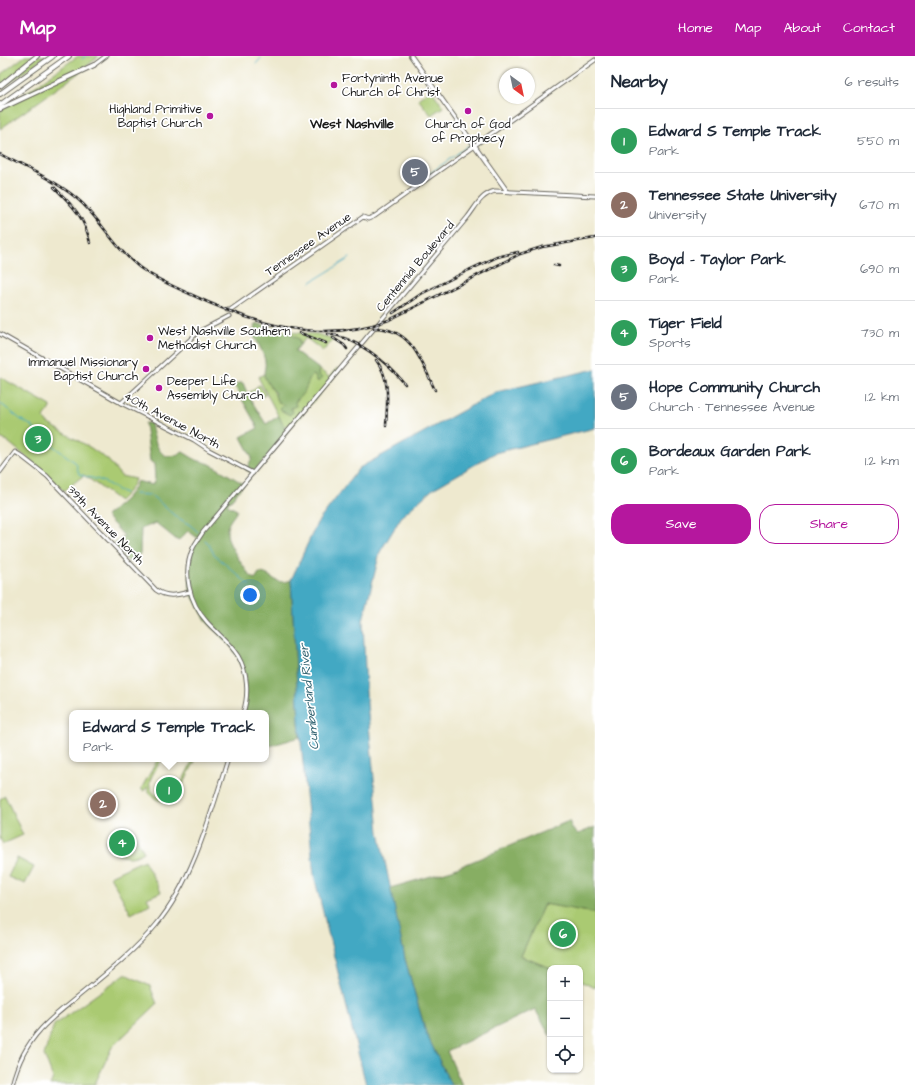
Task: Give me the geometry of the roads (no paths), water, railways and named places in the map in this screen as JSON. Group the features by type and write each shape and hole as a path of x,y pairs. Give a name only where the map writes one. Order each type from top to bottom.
{"highway":[{"path":"0,86 36,56"},
{"path":"0,94 53,56"},
{"path":"0,105 69,56"},
{"path":"57,64 74,56"},
{"path":"0,109 94,65"}],"main road":[{"path":"94,65 106,56"},
{"path":"411,56 507,191"},
{"name":"Tennessee Avenue","path":"227,310 230,310 363,217 368,219 375,216 595,60"},
{"name":"Centennial Boulevard","path":"190,592 189,566 193,547 203,532 467,218 481,198 488,193 495,191 595,196"},
{"path":"121,403 196,334 229,316"},
{"name":"40th Avenue North","path":"0,334 27,351 121,403 194,440 209,450 253,473"},
{"name":"39th Avenue North","path":"0,472 15,452 47,476 156,590 169,596 190,592"},
{"path":"190,592 195,605 203,617 232,648 238,658 247,688 246,705 244,710"},
{"path":"12,1085 24,1054 40,1029 119,963 137,946 156,925 171,904 194,859 227,762"}],"water":[{"name":"Cumberland River","path":"595,369 595,428 495,453 433,489 402,516 380,552 363,620 366,692 379,832 405,959 426,1033 451,1085 366,1085 314,876 299,722 291,580 317,523 359,468 496,392"}],"waterway":[{"path":"82,59 86,56"},
{"path":"256,64 261,58"},
{"path":"425,177 468,146"},
{"path":"311,282 350,258"},
{"path":"0,403 20,419 32,426 41,437 76,463 79,474 105,482 117,490 125,493"},
{"path":"135,494 150,495 175,516 198,532"},
{"path":"205,540 214,554 249,585"}],"railway":[{"path":"0,154 43,176 74,196 83,204 123,252 139,267 151,275 214,305 262,322 287,328 312,331 338,331 363,327 389,320 520,254 542,247 595,238"},
{"path":"54,187 77,212 85,226 90,243"},
{"path":"393,313 421,294 469,270 497,257 518,252"},
{"path":"554,265 559,266"},
{"path":"374,328 387,329 398,334 414,348 435,390"},
{"path":"300,333 326,343"},
{"path":"328,334 339,336 360,345 380,359 405,384"},
{"path":"333,338 344,345 347,349"},
{"path":"376,360 381,367 386,383 386,426"}],"place":[{"name":"Fortyninth Avenue Church of Christ","path":"334,85"},
{"name":"Church of God of Prophecy","path":"468,111"},
{"name":"Highland Primitive Baptist Church","path":"210,116"},
{"name":"Hope Community Church","path":"415,172"},
{"name":"West Nashville Southern Methodist Church","path":"150,338"},
{"name":"Immanuel Missionary Baptist Church","path":"146,369"},
{"name":"Deeper Life Assembly Church","path":"159,388"},
{"name":"Boyd - Taylor Park","path":"38,439"},
{"name":"Edward S Temple Track","path":"169,790"},
{"name":"Tennessee State University","path":"103,804"},
{"name":"Tiger Field","path":"122,843"},
{"name":"Bordeaux Garden Park","path":"563,934"}],"district":[{"name":"West Nashville","path":"352,123"}]}
